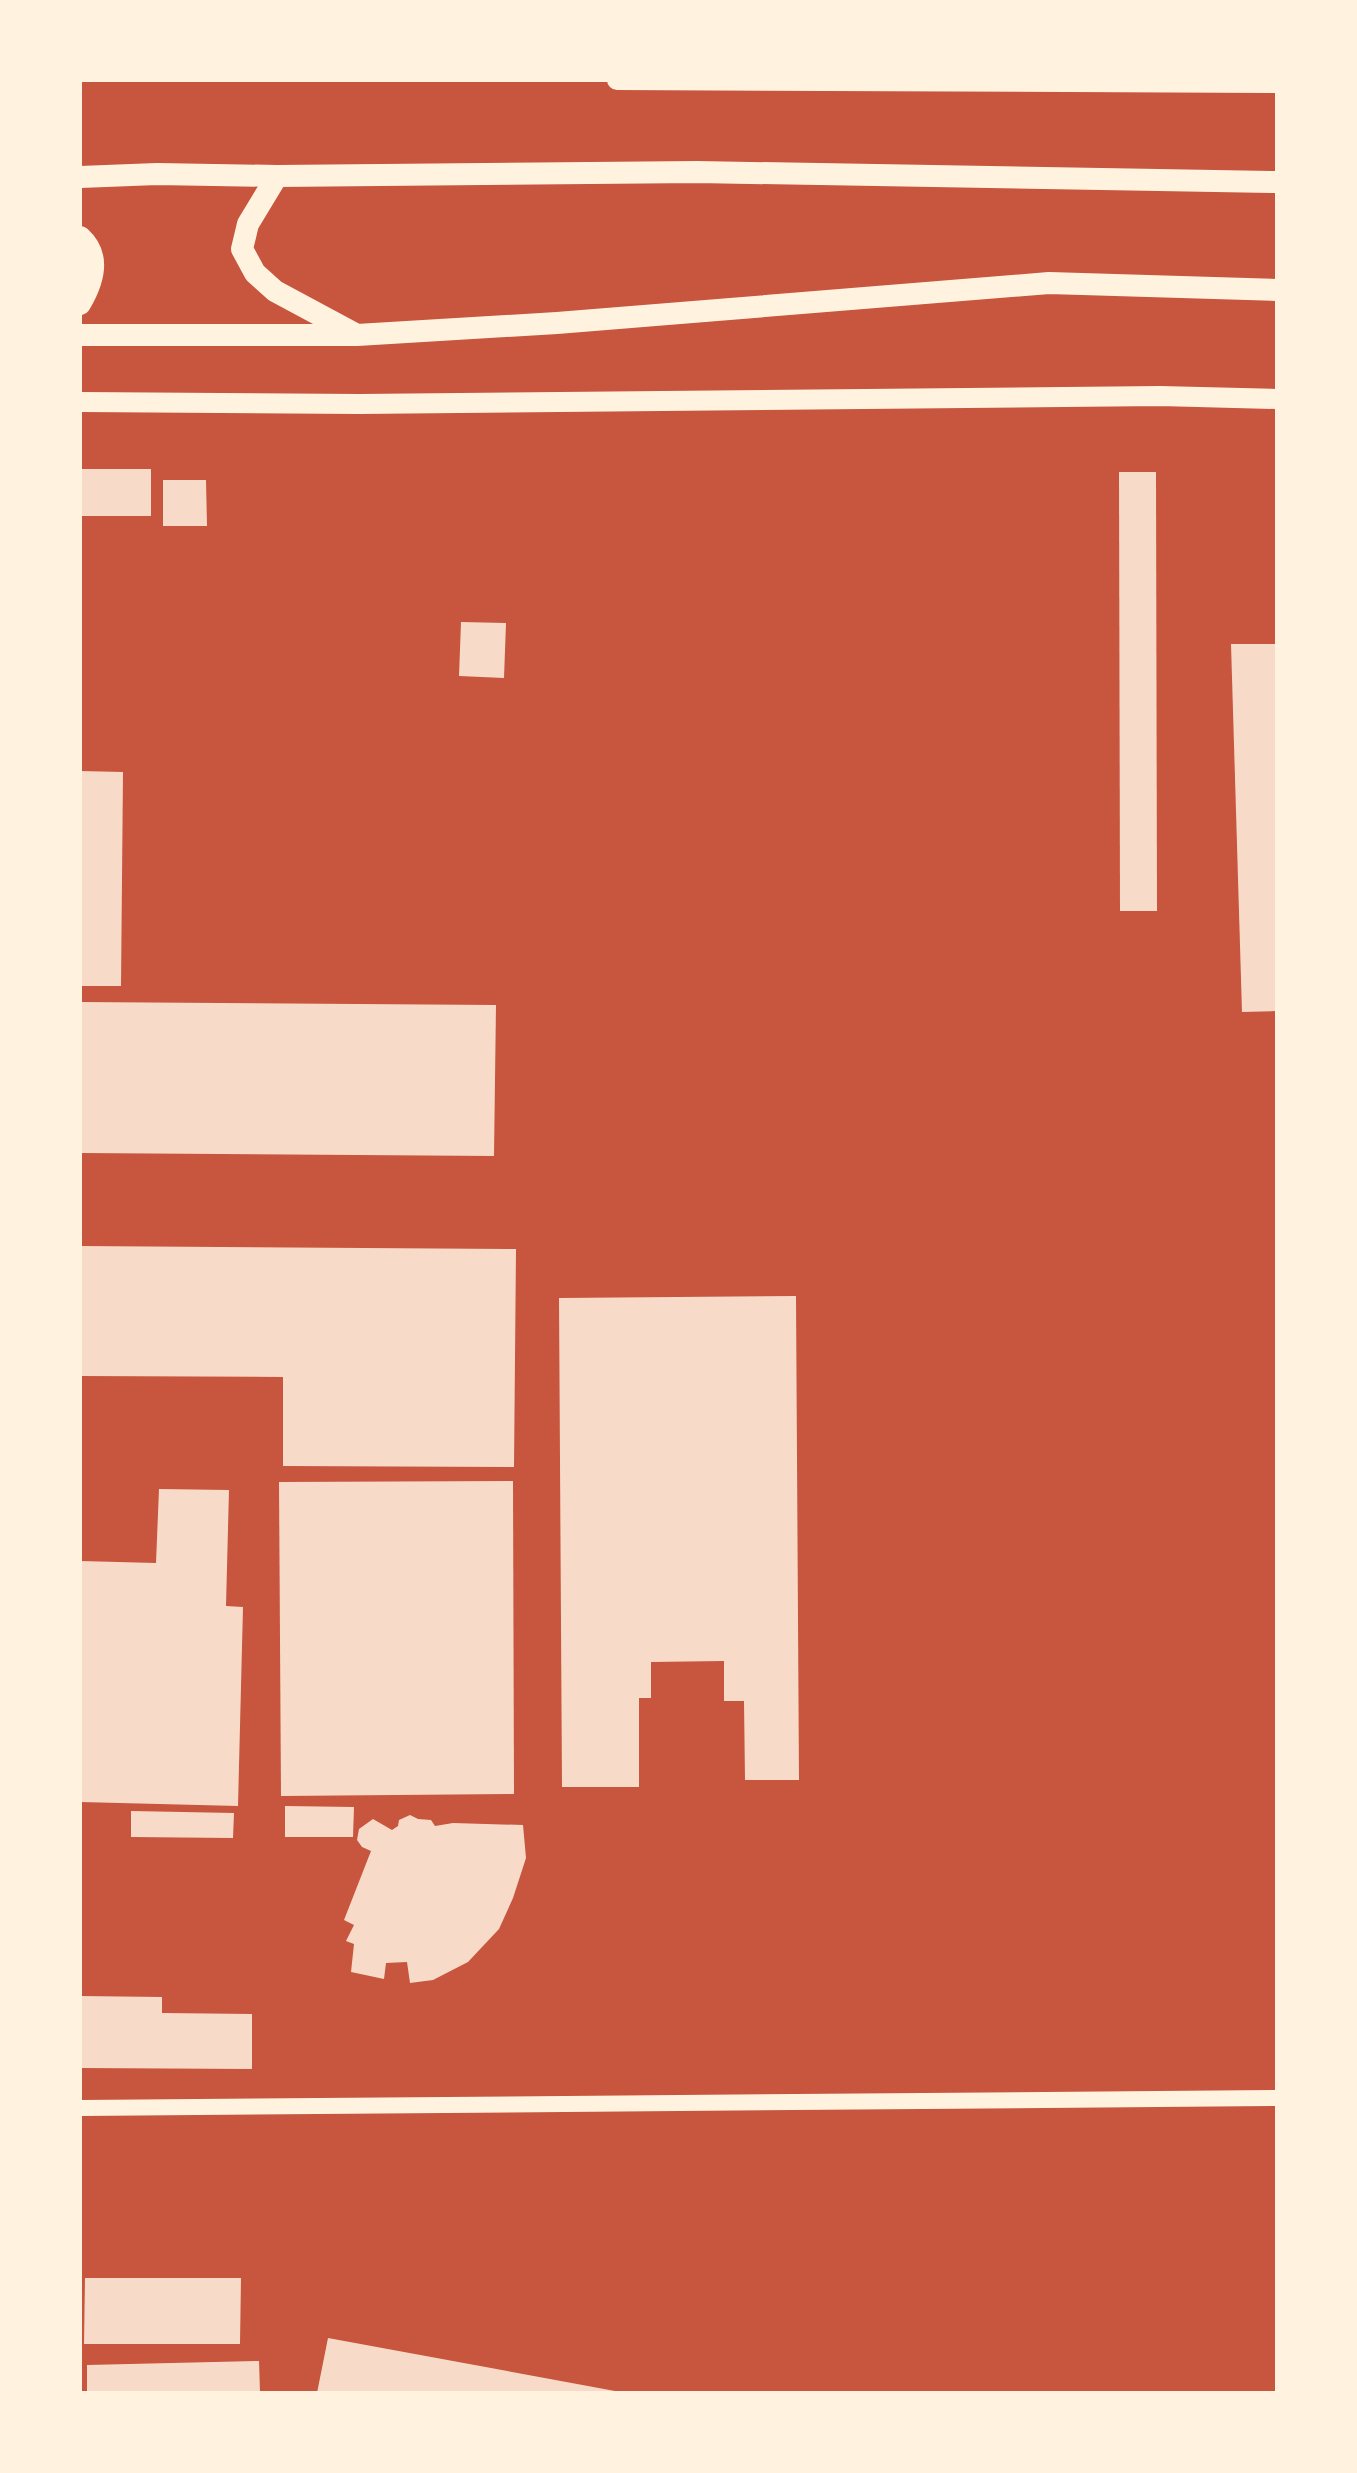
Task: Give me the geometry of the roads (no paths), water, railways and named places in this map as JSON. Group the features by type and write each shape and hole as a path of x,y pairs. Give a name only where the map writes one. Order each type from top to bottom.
{"highway":[{"path":"80,177 697,172 1277,182"},
{"path":"277,176 248,224 242,249 255,273 275,291 357,335"},
{"path":"80,237 89,245 94,264 92,282 80,304"},
{"path":"80,335 357,335 557,323 1049,283 1277,290"}],"main road":[{"path":"617,80 1277,83"},
{"path":"80,402 374,404 1144,396 1277,399"},
{"path":"80,2108 1277,2098"}]}
